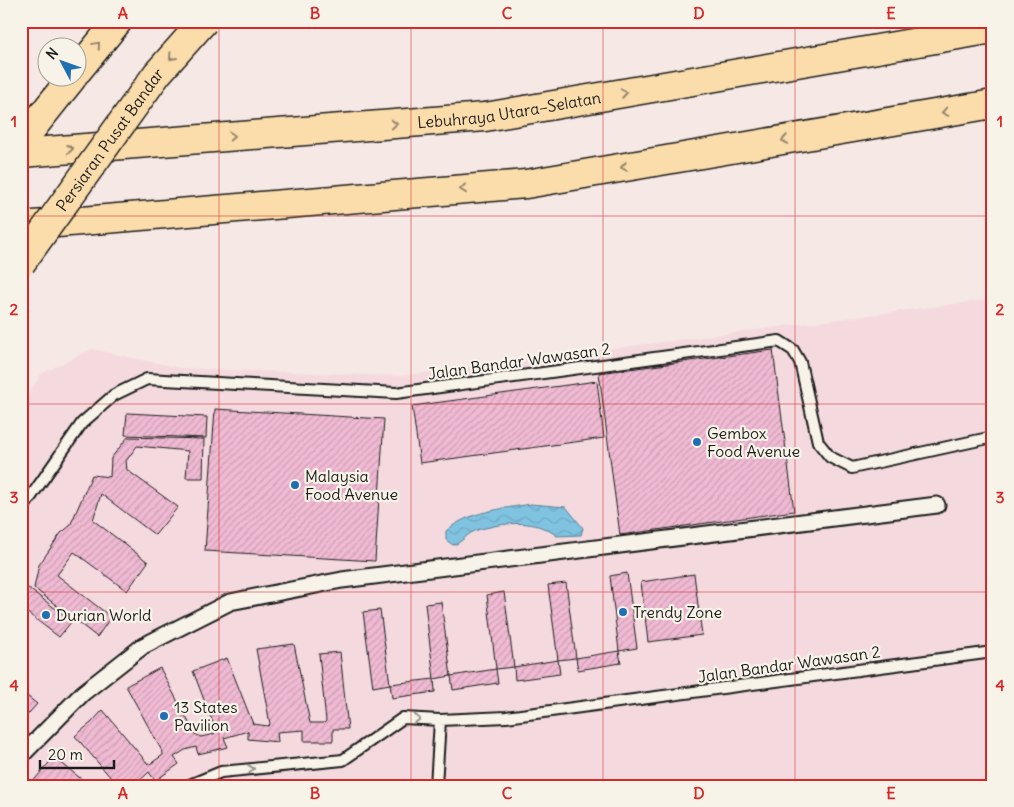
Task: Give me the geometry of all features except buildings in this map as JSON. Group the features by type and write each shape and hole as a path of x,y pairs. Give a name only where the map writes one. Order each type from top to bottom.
{"main road":[{"path":"88,58 118,21"},
{"name":"Persiaran Pusat Bandar","path":"21,263 157,74 204,21"},
{"name":"Lebuhraya Utara–Selatan","path":"21,153 485,117 993,29"},
{"path":"21,142 64,88"},
{"path":"21,226 526,184 993,104"}],"street":[{"path":"21,756 83,693 143,646 230,602 342,580 937,504"}],"lane":[{"name":"Jalan Bandar Wawasan 2","path":"21,511 82,423 114,394 147,378 396,393 779,341 793,350 800,362 818,442 830,457 852,468 993,438"},
{"name":"Jalan Bandar Wawasan 2","path":"187,786 221,772 343,760 403,718 440,720 506,717 993,652"},
{"path":"436,786 440,720"}],"shaded area":[{"path":"993,299 993,786 21,786 21,405 41,374 92,349 180,368 399,376"}],"water":[{"path":"531,504 566,507 583,528 581,535 557,536 535,525 519,523 477,530 453,545 446,540 446,531 465,519 497,509"}],"place":[{"name":"Gembox Food Avenue","path":"697,442"},
{"name":"Malaysia Food Avenue","path":"295,485"},
{"name":"Trendy Zone","path":"623,612"},
{"name":"Durian World","path":"46,615"},
{"name":"13 States Pavilion","path":"164,716"}]}
